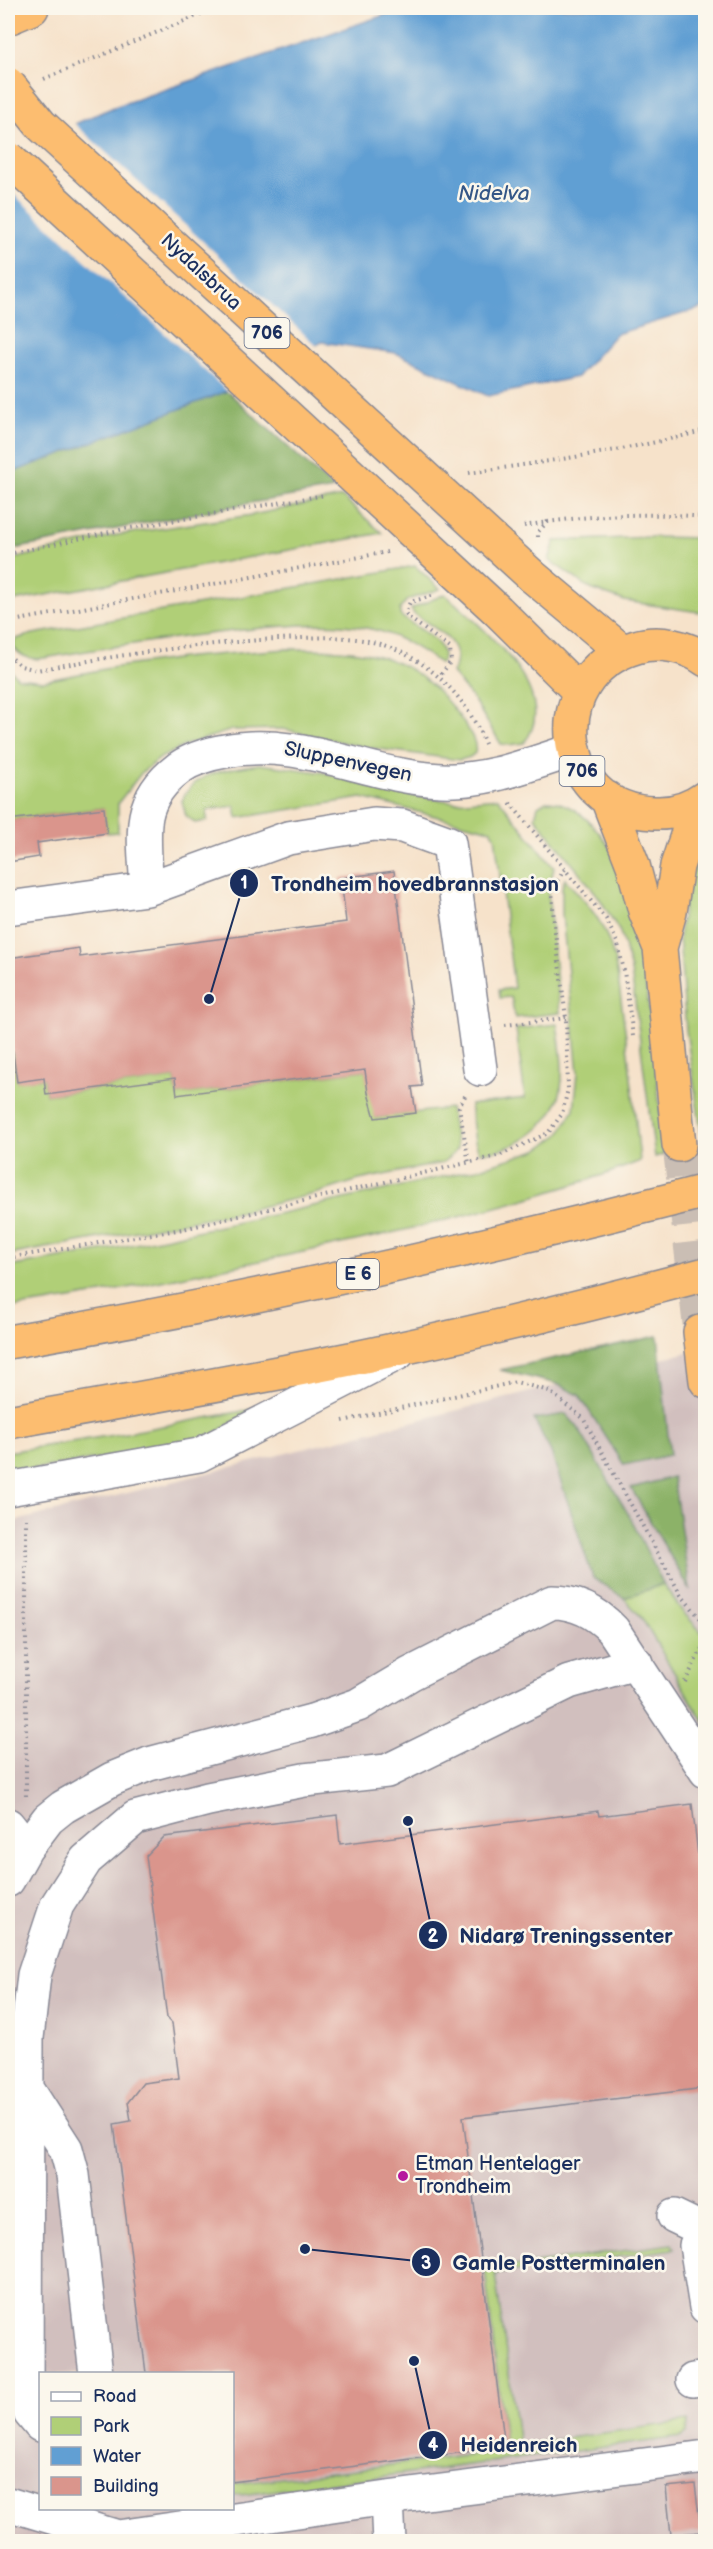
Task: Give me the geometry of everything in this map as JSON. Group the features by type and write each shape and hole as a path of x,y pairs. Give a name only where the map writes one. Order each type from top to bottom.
{"highway":[{"path":"8,18 32,8"},
{"name":"Nydalsbrua","path":"8,84 41,125 532,576 622,651"},
{"name":"706","path":"8,158 498,611 579,691"},
{"name":"706","path":"701,654 662,644 641,645 622,651 598,667 579,691 572,711 571,730 574,750 581,769 592,785 607,798 642,813 681,810 702,800"},
{"name":"706","path":"607,798 633,865 645,911 660,948 679,1145"},
{"name":"706","path":"660,948 670,912 677,866 702,800"},
{"name":"E 6","path":"8,1342 306,1285 530,1236 705,1191"},
{"path":"8,1422 330,1363 561,1312 705,1274"},
{"path":"700,1332 705,1381"}],"lane":[{"name":"Sluppenvegen","path":"147,889 146,816 154,793 170,775 191,760 238,748 272,746 428,778 468,780 496,775 574,750"},
{"path":"8,908 147,889 288,838 374,824 402,826 449,843 480,1069"},
{"path":"8,1490 198,1455 414,1345"},
{"path":"8,1880 17,1836 112,1779 149,1764 312,1721 358,1705 410,1674 552,1602 568,1602 600,1616 614,1630 705,1771"},
{"path":"39,2424 30,2413 26,2399 27,2038 34,1975 57,1905 86,1860 135,1818 208,1799 304,1780 387,1771 569,1682 636,1663"},
{"path":"28,2090 66,2149 73,2175 96,2372"},
{"path":"694,2225 700,2300"},
{"path":"8,2504 118,2537 165,2536 387,2498 705,2457"},
{"path":"387,2498 389,2541"}],"path":[{"path":"40,80 216,8"},
{"path":"515,528 548,522 657,513 705,517"},
{"path":"8,622 393,551"},
{"path":"8,1258 183,1229 469,1163 501,1155 548,1133 562,1114 568,1089 566,1018 552,889 565,869"},
{"path":"527,1022 566,1018"},
{"path":"469,1163 459,1107 480,1069"},
{"path":"335,1424 346,1419 516,1382 549,1391 583,1418 681,1595 705,1625"},
{"path":"17,1836 25,1519 36,1517"},
{"path":"680,1693 705,1640"}],"shaded area":[{"path":"705,1348 705,2541 8,2542 8,1523"}],"green space":[{"path":"227,391 334,489 244,504 8,550 8,474"},
{"path":"342,497 382,533 8,602 8,560 117,535 252,515"},
{"path":"651,537 705,538 705,613 625,601 591,589 549,560 555,541"},
{"path":"415,566 440,589 407,600 400,609 400,615 437,642 443,656 441,664 408,643 381,631 354,626 320,624 210,634 38,659 23,656 13,645 16,639 33,634"},
{"path":"445,594 495,641 526,682 534,703 534,723 524,743 501,744 473,699 452,673 456,662 452,644 440,631 414,614 411,609"},
{"path":"286,649 362,653 383,657 403,665 422,677 441,694 459,716 473,738 475,753 460,760 365,747 283,729 232,730 188,744 162,757 142,772 118,803 118,832 107,833 103,808 8,820 8,668 18,678 43,681 110,668 190,657"},
{"path":"259,764 326,773 383,791 455,802 498,798 554,868 548,892 560,1013 515,1018 511,997 500,998 499,990 514,988 495,836 491,830 362,798 237,818 235,806 207,810 207,821 196,823 186,816 182,801 187,791 195,783 214,773"},
{"path":"546,801 567,806 586,819 602,836 622,872 641,954 665,1154 655,1157 631,970 620,932 598,896 535,817 538,806"},
{"path":"705,844 706,1143 703,1144 686,1030 679,936 688,880"},
{"path":"565,879 596,916 604,930 615,961 626,1033 640,1161 560,1189 423,1226 124,1289 8,1308 8,1267 107,1250 477,1169 537,1150 559,1135 574,1109 578,1073 562,914 562,887"},
{"path":"557,1024 562,1081 557,1102 551,1114 542,1125 519,1142 506,1148 479,1152 475,1141 470,1105 525,1098 516,1029"},
{"path":"8,1053 13,1053 17,1081 44,1078 46,1095 175,1078 177,1095 365,1070 372,1092 376,1118 450,1108 457,1148 442,1163 359,1180 318,1193 239,1212 8,1255"},
{"path":"658,1336 670,1455 624,1465 579,1395 557,1384 500,1370"},
{"path":"254,1409 200,1443 8,1473 8,1452"},
{"path":"566,1414 577,1426 630,1517 663,1584 624,1598 593,1578 551,1452 534,1419"},
{"path":"673,1477 690,1590 631,1488"},
{"path":"663,1584 682,1611 705,1636 705,1724 641,1617 624,1598"},
{"path":"672,2244 674,2249 495,2274 519,2445 688,2421 687,2434 682,2437 234,2496 234,2484 506,2451 485,2270"}],"water":[{"name":"Nidelva","path":"405,8 705,8 705,307 616,334 577,377 488,396 396,353 322,342 227,391 8,474 8,153 114,107"}],"pier":[{"path":"73,121 318,347 229,393 8,189 8,150"}],"building":[{"path":"104,808 107,833 37,843 39,857 8,862 8,820"},
{"path":"394,871 422,1086 412,1087 416,1113 375,1118 365,1070 177,1095 175,1078 46,1095 44,1078 17,1082 11,1040 8,1041 8,958 79,948 80,957 346,922 341,878"},
{"path":"692,1804 702,1889 705,1888 705,2088 463,2117 505,2447 234,2482 234,2372 146,2372 114,2124 131,2121 128,2102 143,2083 179,2078 172,2023 167,2018 146,1856 164,1837 337,1815 340,1844 598,1811 599,1816"},
{"path":"695,2484 701,2532 671,2535 666,2487"}],"tunnel":[{"path":"679,1145 700,1332"}],"place":[{"name":"Trondheim hovedbrannstasjon","path":"209,999"},
{"name":"Nidarø Treningssenter","path":"408,1821"},
{"name":"Etman Hentelager Trondheim","path":"403,2176"},
{"name":"Gamle Postterminalen","path":"305,2249"},
{"name":"Heidenreich","path":"414,2361"}]}
